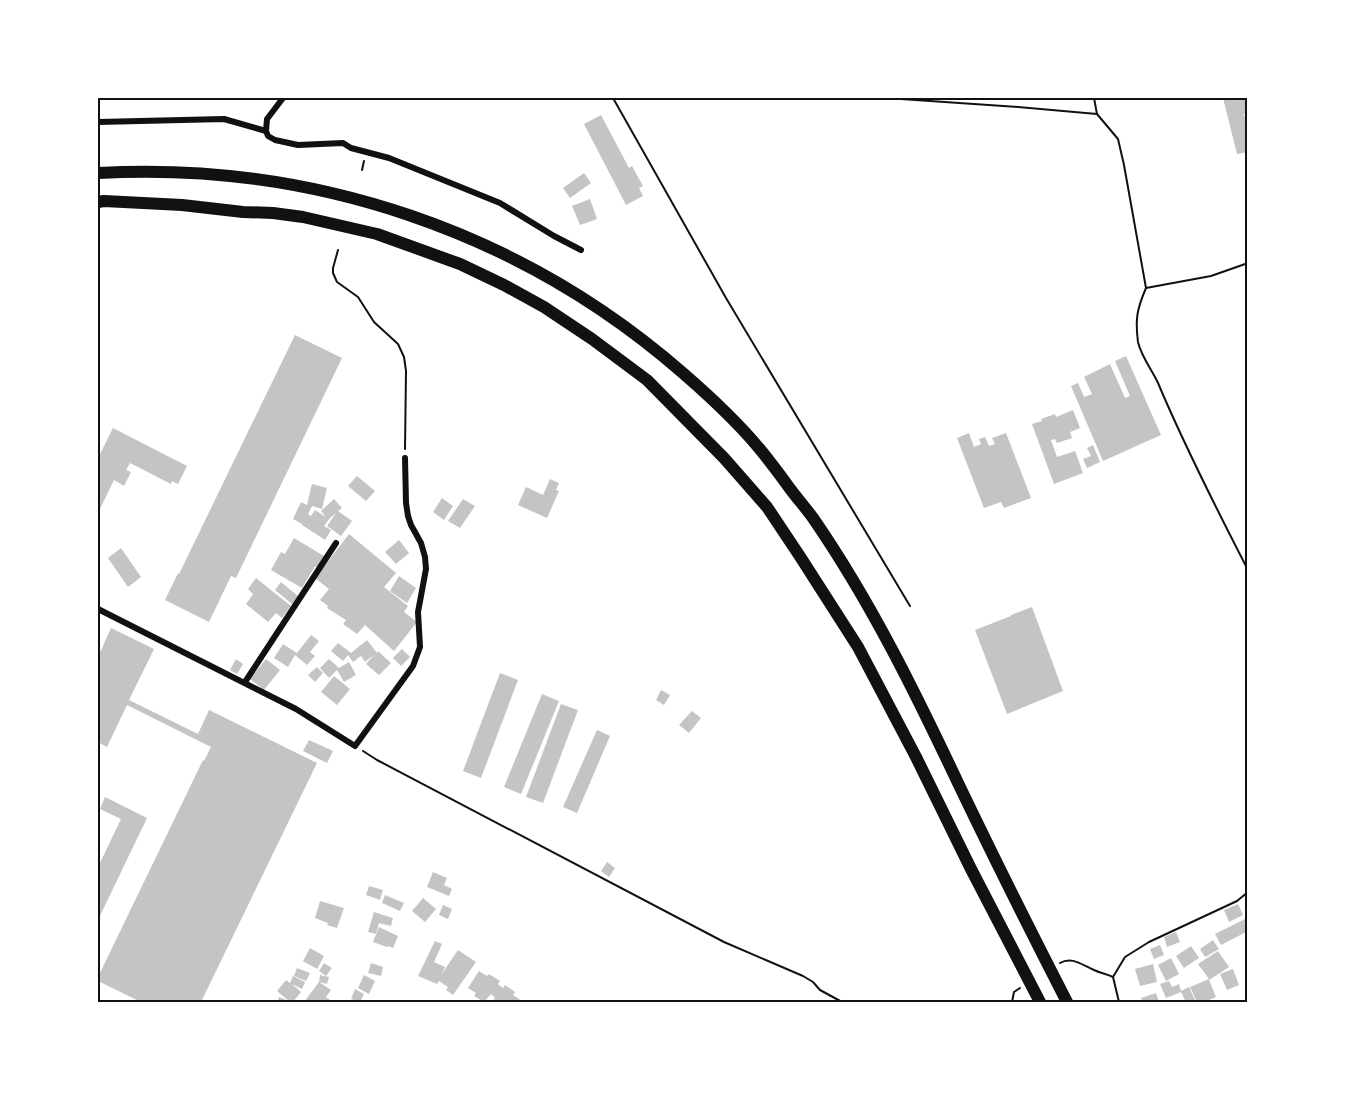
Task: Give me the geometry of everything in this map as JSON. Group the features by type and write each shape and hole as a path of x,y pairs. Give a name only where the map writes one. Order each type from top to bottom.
{"highway":[{"path":"98,173 172,171 254,178 329,191 380,205 437,225 507,255 576,293 666,358 720,405 766,455 811,515 858,587 926,715 1067,1002"},
{"path":"98,202 182,205 273,213 377,234 460,264 544,307 592,339 647,381 724,458 767,507 851,637 916,757 1040,1002"}],"street":[{"path":"283,98 267,119 266,131 268,136 275,140 298,145 343,143 351,148 389,158 500,203 581,250"},
{"path":"98,122 224,119 266,131"},
{"path":"98,609 296,709 355,746 414,666 420,647 418,612 426,569 426,556 408,516 405,458"},
{"path":"245,682 336,543"}],"path":[{"path":"614,98 726,298 910,606"},
{"path":"886,98 1097,114"},
{"path":"1094,98 1097,114 1118,139 1124,165 1146,288 1136,320 1139,345 1190,456 1248,570"},
{"path":"338,250 333,268 337,282 358,297 374,322 398,344 404,357 406,371 405,458"},
{"path":"1146,288 1210,276 1248,263"},
{"path":"355,746 377,760 724,942 803,976 820,990 842,1002"},
{"path":"1119,1002 1113,977 1125,957 1149,942 1237,901 1248,892"},
{"path":"1064,960 1075,961 1113,977"},
{"path":"1012,1002 1014,992"}],"building":[{"path":"1223,98 1248,98 1248,113 1244,114 1248,129 1248,152 1237,154"},
{"path":"601,115 629,168 632,166 643,186 639,188 643,196 626,205 584,124"},
{"path":"584,173 591,183 570,198 563,188"},
{"path":"590,199 597,219 580,225 572,206"},
{"path":"295,335 342,358 236,578 231,576 209,622 165,600"},
{"path":"1126,356 1161,435 1103,461 1071,386 1078,383 1084,397 1092,394 1084,377 1110,364 1125,398 1130,396 1115,361"},
{"path":"1073,410 1080,428 1070,432 1072,438 1057,443 1055,439 1051,440 1057,457 1075,451 1083,473 1054,484 1032,424 1055,414 1056,417"},
{"path":"113,428 187,466 178,484 172,481 171,484 130,463 126,470 131,472 124,486 114,480 98,513 98,456"},
{"path":"969,433 974,447 981,444 979,439 985,437 989,446 995,444 992,438 1006,433 1031,498 1004,508 1001,502 984,508 957,438"},
{"path":"1093,445 1100,462 1087,468 1083,459 1091,456 1087,448"},
{"path":"357,476 375,491 366,501 348,486"},
{"path":"550,479 559,483 556,490 559,491 547,518 518,505 526,487 543,495"},
{"path":"312,484 327,488 322,509 312,506 308,514 311,516 315,510 326,517 321,511 334,499 342,508 338,511 352,521 341,536 327,526 336,513 324,526 331,530 325,540 293,519 301,502 307,505"},
{"path":"442,498 453,506 444,520 433,512"},
{"path":"463,499 475,506 460,528 448,521"},
{"path":"349,534 396,573 384,587 408,606 404,612 417,622 394,651 365,625 357,634 343,624 346,620 327,608 328,606 320,600 329,589 315,578"},
{"path":"294,538 324,556 302,588 271,570 281,552 285,554"},
{"path":"399,540 409,553 396,564 385,552"},
{"path":"121,548 141,577 128,587 108,558"},
{"path":"399,576 416,588 407,603 390,591"},
{"path":"256,578 291,606 282,618 276,613 268,622 246,604 253,594 248,589"},
{"path":"281,582 299,597 292,604 275,590"},
{"path":"1032,607 1063,691 1007,714 975,630"},
{"path":"111,628 154,649 129,700 198,734 209,710 317,763 201,1002 141,1002 98,981 211,747 127,705 107,747 98,742 98,657"},
{"path":"311,635 319,641 310,652 315,656 307,665 295,655 288,667 274,658 283,644 297,653"},
{"path":"367,640 377,653 378,651 391,663 379,675 366,664 374,655 365,662 361,656 353,662 348,655 343,661 331,651 338,643 351,653"},
{"path":"402,649 410,657 401,666 393,658"},
{"path":"236,659 243,664 237,674 230,670"},
{"path":"266,659 280,670 264,690 250,679"},
{"path":"329,659 339,668 349,662 356,675 344,682 337,670 329,678 320,668"},
{"path":"317,667 323,673 315,682 308,675"},
{"path":"500,673 518,680 481,778 463,771"},
{"path":"334,676 350,689 337,705 321,692"},
{"path":"661,690 670,695 664,705 656,700"},
{"path":"542,694 559,701 521,794 504,787"},
{"path":"561,704 578,710 543,803 526,797"},
{"path":"692,711 701,718 689,733 679,725"},
{"path":"597,730 610,736 577,813 563,807"},
{"path":"309,740 333,751 327,763 303,751"},
{"path":"105,797 147,818 98,920 98,867 121,819 100,809"},
{"path":"607,862 615,868 609,877 601,871"},
{"path":"433,872 447,878 444,885 452,889 449,896 427,887"},
{"path":"369,886 383,890 380,900 366,895"},
{"path":"385,895 404,903 400,911 382,903"},
{"path":"423,898 436,909 425,922 412,911"},
{"path":"320,901 344,908 337,928 315,918"},
{"path":"1238,904 1243,915 1229,922 1224,910"},
{"path":"443,905 452,909 448,919 439,915"},
{"path":"374,912 393,918 391,926 379,923 376,934 368,932"},
{"path":"1247,918 1248,931 1221,945 1215,934"},
{"path":"379,927 398,936 393,948 373,942"},
{"path":"1176,932 1180,942 1167,947 1164,937"},
{"path":"1213,940 1219,949 1205,957 1200,949"},
{"path":"435,941 442,944 434,962 445,967 441,975 458,950 476,962 453,995 446,990 448,987 439,981 437,984 418,976"},
{"path":"1160,945 1164,955 1154,959 1150,949"},
{"path":"1191,946 1199,958 1184,968 1176,956"},
{"path":"310,948 324,956 317,969 303,961"},
{"path":"1218,951 1229,967 1209,980 1216,997 1197,1002 1190,987 1209,979 1198,964"},
{"path":"1171,958 1179,974 1166,981 1158,965"},
{"path":"324,963 332,968 326,976 319,971"},
{"path":"371,963 383,967 381,976 368,973"},
{"path":"1153,964 1157,982 1140,986 1135,969"},
{"path":"297,968 310,973 306,981 294,976"},
{"path":"1233,969 1239,985 1227,990 1220,974"},
{"path":"479,971 500,981 498,984 503,988 505,985 515,992 513,995 522,1001 492,1002 495,998 491,994 484,1002 474,996 476,993 468,988"},
{"path":"320,975 329,977 327,984 319,982"},
{"path":"364,975 375,981 369,994 358,988"},
{"path":"293,976 305,982 302,989 292,984 301,992 293,1002 277,1002 279,997 289,1001 277,991 286,980 290,983"},
{"path":"1169,981 1172,987 1179,984 1181,991 1189,987 1195,1000 1186,1002 1181,992 1166,998 1160,984"},
{"path":"319,982 331,990 326,997 330,1000 328,1002 304,1002"},
{"path":"355,989 364,994 360,1002 351,999"},
{"path":"1156,993 1159,1002 1142,1002 1141,998"}]}
